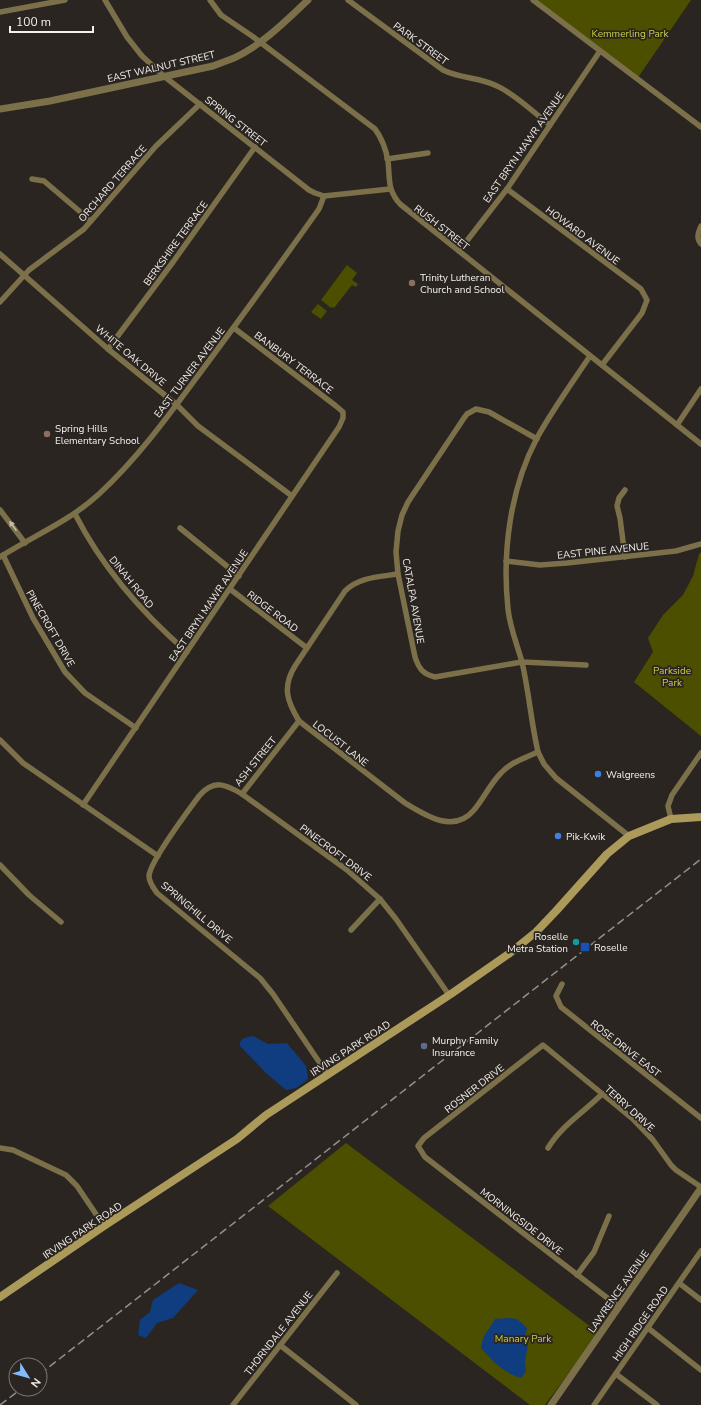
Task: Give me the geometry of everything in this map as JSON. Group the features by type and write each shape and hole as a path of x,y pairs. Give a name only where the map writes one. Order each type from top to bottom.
{"main road":[{"name":"IRVING PARK ROAD","path":"0,1297 104,1226 237,1140 266,1115 449,995 513,951 536,932 607,854 629,836 671,819 701,817"}],"street":[{"path":"1,11 65,0"},
{"name":"SPRING STREET","path":"105,0 137,50 165,77 309,190 324,196"},
{"name":"RUSH STREET","path":"210,0 221,15 260,42 374,129 380,138 387,159 390,189 394,198 400,204 701,444"},
{"name":"PARK STREET","path":"348,0 443,70 456,76 485,81 497,86 550,125"},
{"path":"533,0 701,127"},
{"name":"EAST WALNUT STREET","path":"0,109 50,101 213,66 247,51 260,42 288,20 305,1"},
{"name":"EAST BRYN MAWR AVENUE","path":"458,251 507,189 600,51"},
{"name":"ORCHARD TERRACE","path":"0,302 24,274 44,257 72,239 91,221 156,146 200,104"},
{"name":"BERKSHIRE TERRACE","path":"108,349 173,262 255,147"},
{"path":"387,159 428,153"},
{"path":"32,179 44,181 91,221"},
{"path":"324,196 390,189"},
{"name":"HOWARD AVENUE","path":"507,189 641,289 647,300 642,313 602,365"},
{"name":"EAST TURNER AVENUE","path":"2,556 75,514 122,472 176,405 234,328 319,209 324,196"},
{"path":"701,226 698,233 698,240 701,244"},
{"name":"WHITE OAK DRIVE","path":"0,254 108,349 176,405 198,426 292,496"},
{"name":"BANBURY TERRACE","path":"234,328 343,412"},
{"path":"590,356 536,439 514,500 509,527 506,561 508,610 510,625 522,662 538,752 544,764 556,778 629,836"},
{"path":"677,425 701,389"},
{"name":"CATALPA AVENUE","path":"536,439 489,412 476,409 467,414 464,418 408,502 402,515 396,547 398,574 415,657 420,670 423,673 435,677 522,662 586,665"},
{"name":"EAST BRYN MAWR AVENUE","path":"83,805 339,427 343,418 343,412"},
{"path":"625,490 619,498 617,506 625,557"},
{"path":"0,510 25,543"},
{"name":"DINAH ROAD","path":"75,514 86,537 132,597 155,623 188,652"},
{"path":"180,528 239,576"},
{"name":"EAST PINE AVENUE","path":"506,561 549,565 676,551 701,544"},
{"name":"PINECROFT DRIVE","path":"2,556 28,610 65,672 85,693 136,728"},
{"name":"LOCUST LANE","path":"398,574 365,579 351,585 345,591 306,648 291,672 287,693 291,708 299,721 405,804 420,813 444,822 455,822 465,818 473,811 501,772 515,762 538,752"},
{"name":"RIDGE ROAD","path":"230,589 306,648"},
{"name":"ASH STREET","path":"158,856 204,790 218,784 228,786 242,794 299,721"},
{"path":"0,740 23,763 158,856"},
{"path":"671,819 668,806 672,796 701,753"},
{"name":"PINECROFT DRIVE","path":"242,794 347,870 380,899 396,919 449,995"},
{"name":"SPRINGHILL DRIVE","path":"158,856 151,868 149,878 154,889 260,978 273,994 328,1074"},
{"path":"0,865 29,894 61,922"},
{"path":"351,930 380,899"},
{"name":"ROSE DRIVE EAST","path":"562,984 556,996 561,1008 701,1118"},
{"name":"TERRY DRIVE","path":"543,1046 642,1128 676,1170 701,1187"},
{"name":"ROSNER DRIVE","path":"418,1146 424,1138 543,1046"},
{"path":"548,1148 558,1133 602,1094"},
{"name":"MORNINGSIDE DRIVE","path":"418,1146 425,1157 619,1307"},
{"path":"0,1148 13,1150 66,1175 77,1186 104,1226"},
{"name":"LAWRENCE AVENUE","path":"551,1405 701,1187"},
{"path":"577,1275 594,1252 608,1216"},
{"name":"HIGH RIDGE ROAD","path":"594,1405 701,1250"},
{"name":"THORNDALE AVENUE","path":"233,1405 337,1273"},
{"path":"679,1283 701,1300"},
{"path":"648,1328 701,1370"},
{"path":"280,1345 356,1405"},
{"path":"616,1374 657,1405"}],"green space":[{"name":"Kemmerling Park","path":"533,0 691,0 637,79"},
{"path":"347,265 357,273 352,280 358,284 356,287 352,285 334,308 331,308 321,300"},
{"path":"318,304 327,311 321,319 311,312"},
{"name":"Parkside Park","path":"701,552 701,736 634,682 653,652 648,638 663,615 683,595 693,576 699,554"},
{"name":"Manary Park","path":"346,1143 599,1333 545,1405 530,1405 268,1206"}],"water":[{"path":"253,1036 268,1044 287,1043 306,1066 308,1077 307,1080 296,1088 286,1090 266,1073 240,1046 240,1042 244,1038"},
{"path":"179,1283 198,1290 173,1318 157,1323 146,1338 138,1335 140,1320 150,1312 153,1300"},
{"path":"495,1319 517,1319 527,1328 525,1338 528,1345 525,1361 526,1371 521,1378 509,1373 499,1366 481,1348 483,1338"}],"railway":[{"path":"48,1368 701,859"},
{"path":"0,1405 10,1397"}],"place":[{"name":"Trinity Lutheran Church and School","path":"412,283"},
{"name":"Spring Hills Elementary School","path":"47,434"},
{"name":"Walgreens","path":"598,774"},
{"name":"Pik-Kwik","path":"558,836"},
{"name":"Roselle Metra Station","path":"576,942"},
{"name":"Roselle","path":"585,947"},
{"name":"Murphy Family Insurance","path":"424,1046"}]}
